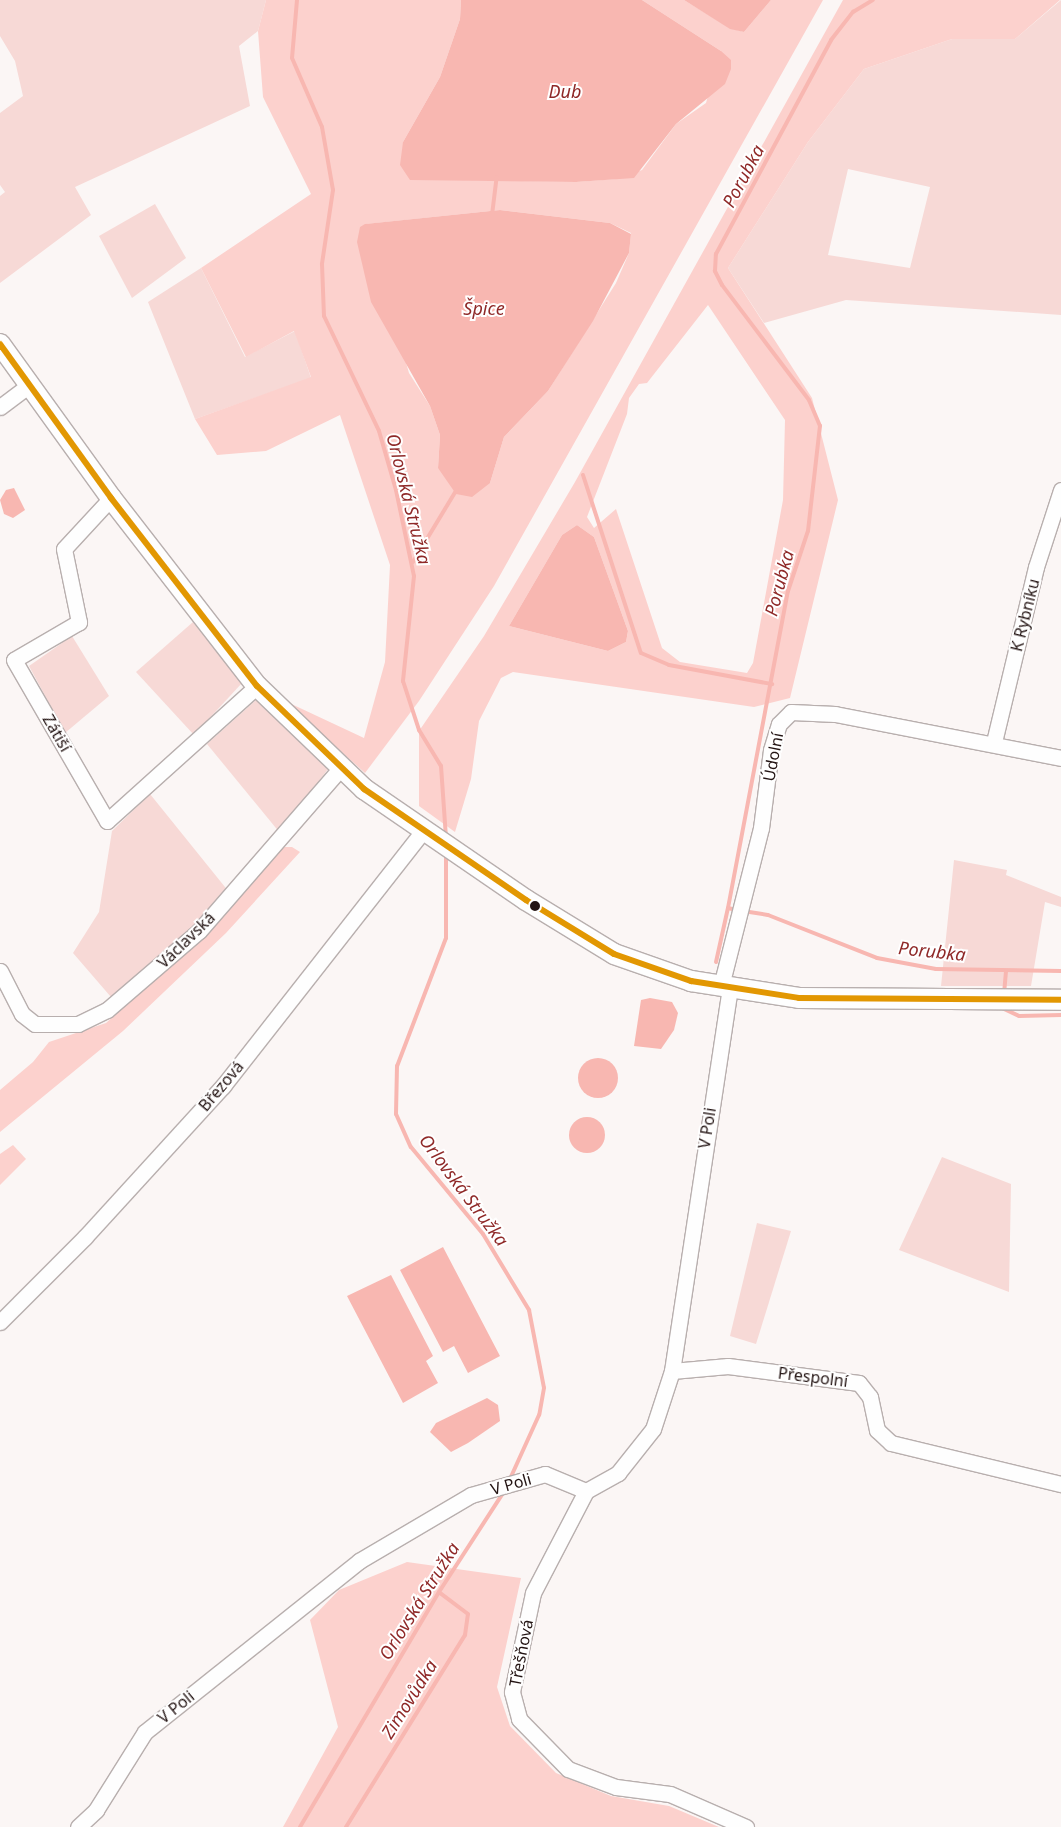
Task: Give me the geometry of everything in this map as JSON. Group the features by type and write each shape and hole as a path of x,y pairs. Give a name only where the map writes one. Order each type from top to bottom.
{"street":[{"path":"0,344 28,386 111,498 258,686 340,769 422,832 614,954 691,981 799,998 1061,1000"},
{"path":"0,407 28,386"},
{"name":"K Rybníku","path":"994,742 1036,567 1061,490"},
{"name":"Zátiší","path":"111,498 64,549 79,622 14,660 107,821 258,686"},
{"name":"Údolní","path":"726,987 761,828 771,750 779,724 791,712 835,714 994,742 1061,758"},
{"name":"Václavská","path":"2,981 22,1014 35,1024 78,1024 107,1010 199,931 340,769"},
{"name":"Březová","path":"0,1322 85,1237 222,1086 422,832"},
{"name":"V Poli","path":"78,1827 96,1810 145,1732 360,1561 471,1495 545,1474 586,1491 618,1472 654,1429 672,1371 726,987"},
{"name":"Přespolní","path":"672,1371 728,1366 859,1383 870,1397 877,1430 891,1443 1061,1484"},
{"name":"Třešňová","path":"586,1491 533,1593 512,1692 519,1719 568,1769 616,1787 670,1794 746,1827"}],"shaded area":[{"path":"0,0 266,0 258,31 239,46 250,106 75,187 91,215 0,283 0,196 5,192 0,185 0,113 23,96 15,61 0,36"},
{"path":"266,0 461,0 460,19 440,77 403,142 464,180 576,182 616,179 642,170 676,124 706,103 721,51 642,0 684,0 730,28 744,32 771,0 823,0 494,586 419,701 365,773 285,701 364,738 385,662 390,565 340,415 266,451 217,455 195,419 311,377 294,331 246,357 201,268 311,194 263,97 258,31","holes":["500,210 610,223 631,233 629,253 616,283 548,391 504,437 490,483 438,468 440,435 430,406 409,373 366,224"]},
{"path":"843,0 1060,0 1015,39 952,39 864,69 808,142 728,268 812,398 838,500 790,698 754,707 513,672 501,678 479,721 471,779 455,832 419,806 419,731 484,636 575,482","holes":["708,305 785,420 783,500 753,663 747,673 680,662 662,648 616,509 594,528 587,517 627,414 629,398 639,384 647,383","577,525 594,537 628,631 626,642 608,651 509,626 562,535"]},
{"path":"1061,0 1061,315 846,300 764,323 728,268 808,142 864,69 952,39 1015,39","holes":["848,169 930,187 910,268 828,255"]},
{"path":"155,204 186,258 132,298 99,236"},
{"path":"201,268 245,357 295,331 311,378 195,419 148,302"},
{"path":"193,622 242,683 194,735 136,672"},
{"path":"72,636 109,696 65,733 29,666"},
{"path":"256,700 328,769 280,833 207,744"},
{"path":"150,794 229,892 117,1004 73,953 99,912 112,831"},
{"path":"281,847 292,847 300,852 226,933 123,1031 0,1132 0,1090 33,1062 49,1042 106,1023 199,939"},
{"path":"954,860 1007,870 1006,875 1061,897 1061,907 1045,902 1031,986 941,986"},
{"path":"13,1145 26,1159 0,1185 0,1154"},
{"path":"942,1157 1011,1184 1009,1292 899,1250"},
{"path":"757,1223 791,1231 756,1344 730,1336"},
{"path":"407,1562 521,1578 497,1687 510,1726 556,1773 611,1796 669,1806 719,1827 283,1827 338,1727 310,1620 339,1590"}],"water":[{"name":"Dub","path":"461,0 642,0 721,51 731,60 731,69 725,84 676,124 634,178 576,182 410,180 400,165 403,142 440,77 460,19"},
{"path":"684,0 771,0 744,32 730,29"},
{"name":"Špice","path":"500,210 610,223 631,234 629,253 593,321 548,391 504,437 490,483 472,497 456,494 438,468 440,435 430,406 371,302 357,242 360,227 365,224"},
{"path":"14,488 25,510 13,518 4,514 0,500 6,490"},
{"path":"577,525 594,537 628,631 626,642 608,651 509,626 562,535"},
{"path":"650,998 672,1002 678,1013 674,1030 661,1049 634,1046 641,1000"},
{"path":"598,1058 612,1064 618,1078 612,1092 598,1098 584,1092 578,1078 584,1064"},
{"path":"587,1117 594,1118 600,1122 604,1128 604,1142 600,1148 594,1152 587,1153 580,1152 574,1148 570,1142 569,1135 570,1128 574,1122 580,1118"},
{"path":"443,1247 500,1356 468,1373 454,1346 443,1352 400,1270"},
{"path":"391,1275 433,1356 426,1361 438,1383 403,1403 347,1296"},
{"path":"487,1398 498,1405 500,1421 468,1443 451,1452 430,1432 436,1423"}],"waterway":[{"name":"Orlovská Stružka","path":"297,0 292,58 322,127 333,190 322,264 324,316 379,431 396,490 414,576 403,681 419,730 441,766 446,838"},
{"name":"Porubka","path":"736,910 728,908 788,591 808,531 820,426 809,400 722,285 715,271 716,254 831,40 853,12 873,0"},
{"path":"492,215 497,177"},
{"path":"583,475 641,653 669,665 772,684"},
{"path":"413,562 457,489"},
{"name":"Orlovská Stružka","path":"446,853 446,938 397,1066 396,1114 411,1147 483,1234 529,1310 544,1388 539,1415 510,1479"},
{"path":"716,962 728,908"},
{"name":"Porubka","path":"743,911 768,915 877,958 936,969 1061,971"},
{"path":"1004,994 1006,971"},
{"path":"1002,1008 1019,1016 1061,1015"},
{"name":"Orlovská Stružka","path":"300,1827 439,1592 505,1490"},
{"name":"Zimovůdka","path":"346,1827 465,1635 468,1614 439,1592"}],"transit line":[{"path":"0,344 111,498 257,686 364,789 526,900 614,954 691,981 799,998 1061,1000"}]}
